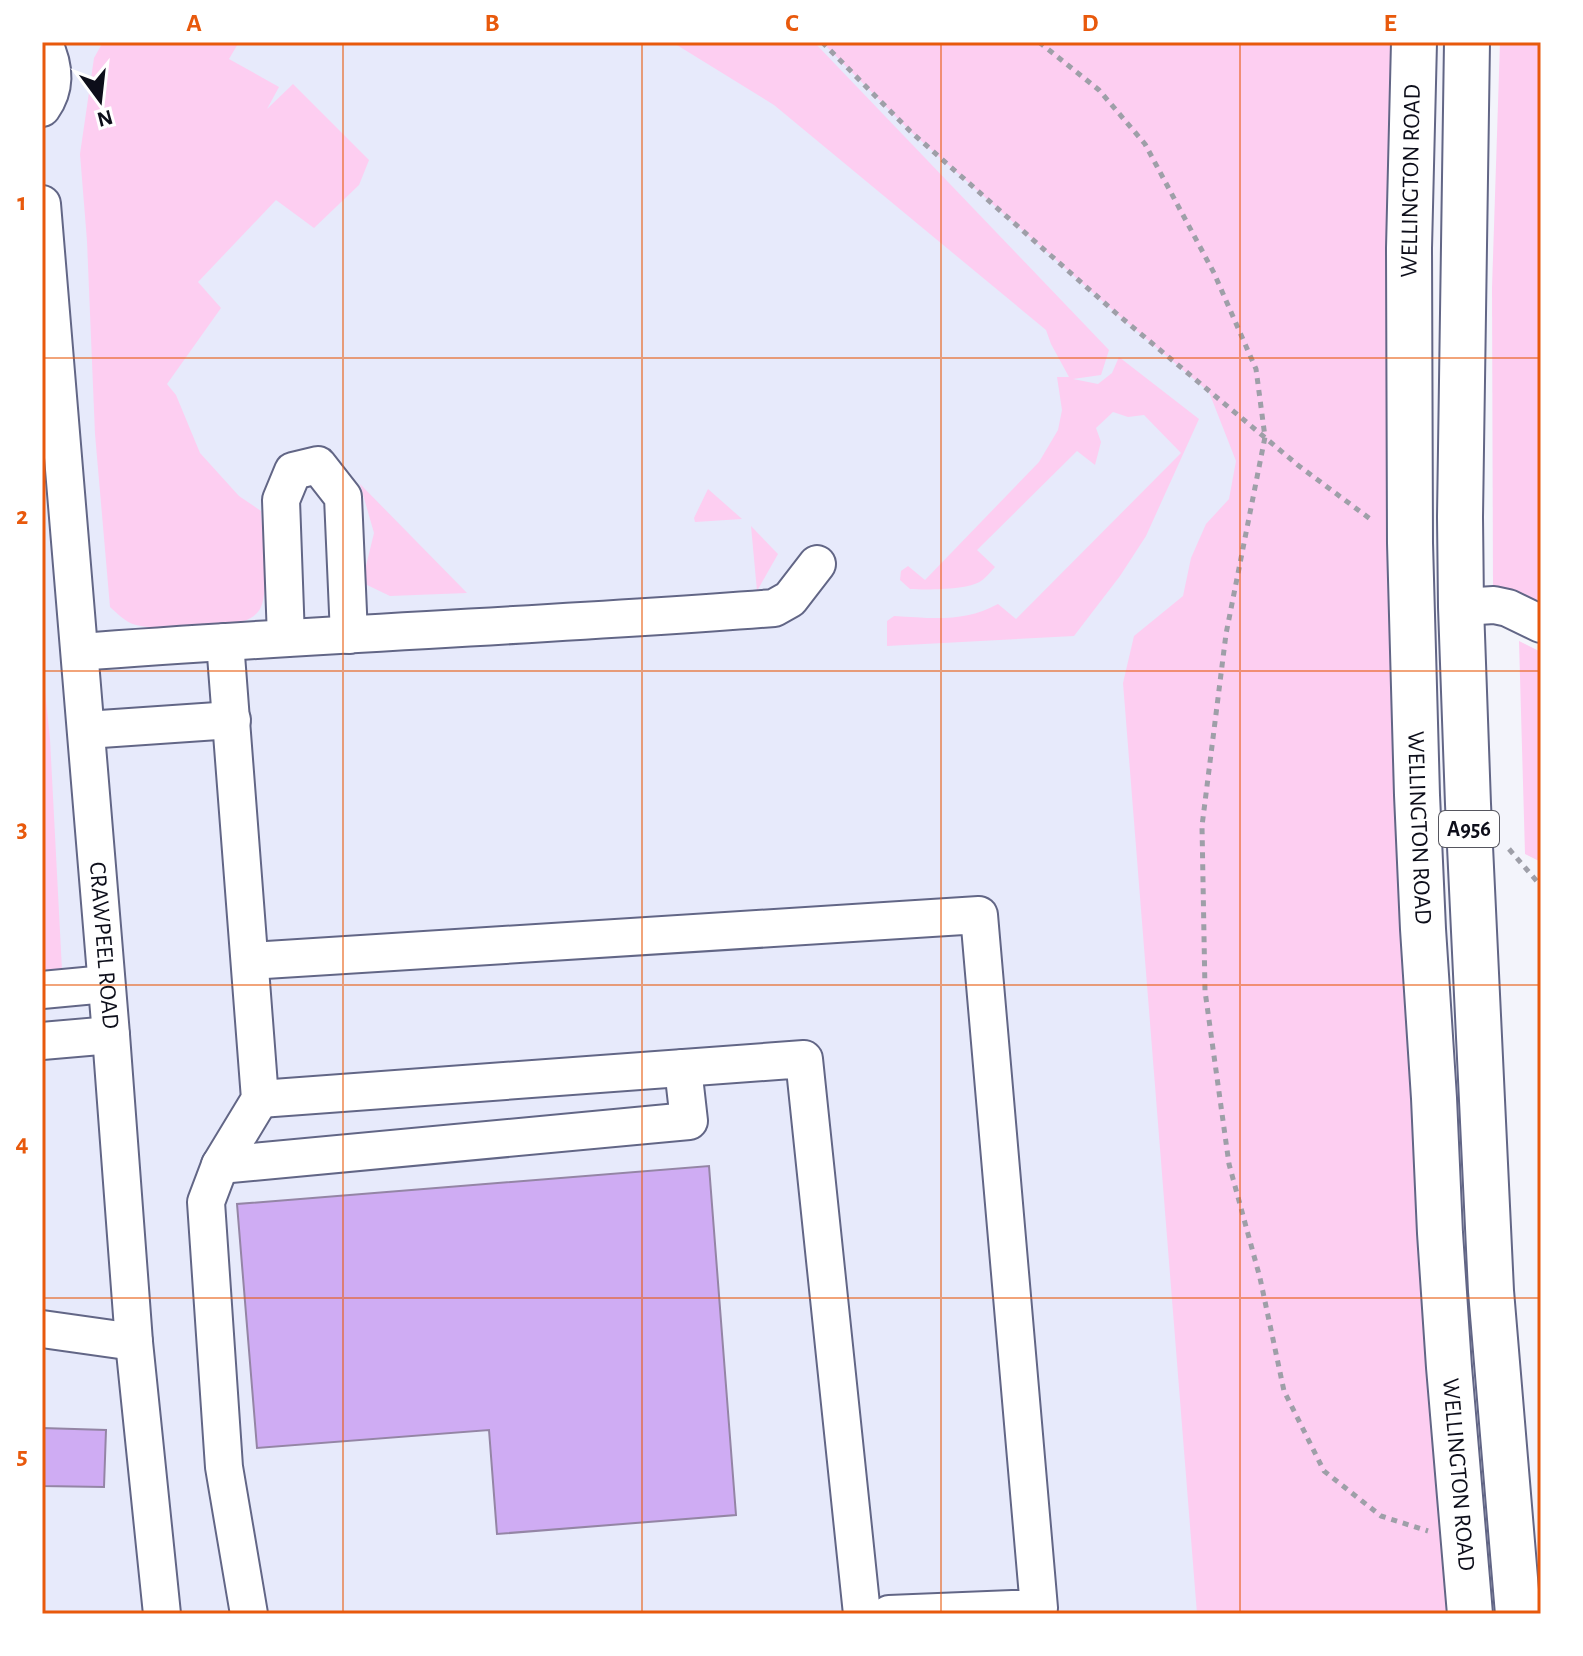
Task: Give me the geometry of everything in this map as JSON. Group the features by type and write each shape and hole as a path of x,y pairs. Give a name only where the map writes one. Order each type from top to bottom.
{"main road":[{"name":"WELLINGTON ROAD","path":"1414,42 1409,248 1410,512 1417,795 1440,1233 1470,1614"},
{"name":"WELLINGTON ROAD","path":"1467,42 1461,607 1491,1291 1518,1614"}],"street":[{"path":"42,108 51,88 51,47"},
{"name":"CRAWPEEL ROAD","path":"42,204 44,271 80,652 134,1342 162,1614"},
{"path":"286,638 281,500 293,471 318,465 343,497 349,635"},
{"path":"80,652 774,608 790,599 817,564"},
{"path":"1461,607 1494,605 1508,608 1541,624"},
{"path":"225,642 260,1099 220,1165 206,1202 224,1467 249,1614"},
{"path":"86,730 232,720"},
{"path":"251,961 979,915 1039,1608 889,1614"},
{"path":"42,990 106,984"},
{"path":"42,1041 111,1035"},
{"path":"260,1099 804,1059 862,1614"},
{"path":"220,1165 689,1121 683,1068"},
{"path":"42,1329 134,1342"}],"path":[{"path":"822,42 910,131 1117,314 1299,466 1383,528"},
{"path":"1039,42 1099,90 1145,144 1214,273 1256,369 1265,437 1226,634 1202,826 1205,991 1229,1164 1260,1278 1284,1391 1324,1471 1381,1516 1463,1542"}],"shaded area":[{"path":"42,42 828,42 1117,314 1299,466 1470,1614 42,1614"},
{"path":"103,42 239,42 229,59 279,87 267,109 293,84 369,160 359,185 314,228 276,200 198,282 221,308 167,384 176,395 200,453 239,496 261,511 265,576 263,601 255,615 242,622 144,626 128,622 110,607 95,434 80,154 94,58"},
{"path":"672,42 814,42 1109,350 1101,375 1073,379 1098,384 1112,373 1119,357 1199,419 1146,536 1074,636 887,646 887,621 894,616 960,617 998,604 1016,619 1181,453 1144,415 1128,417 1113,412 1096,428 1101,442 1095,465 1077,451 977,550 995,567 985,578 957,588 910,589 900,580 901,571 908,566 925,580 1039,462 1058,430 1062,410 1057,377 1069,377 1046,330 774,105"},
{"path":"822,42 1414,42 1457,1614 1197,1614 1123,683 1134,636 1183,596 1191,558 1206,524 1229,499 1236,461 1209,392 910,131"},
{"path":"1500,42 1541,42 1541,608 1527,606 1493,586 1492,288"},
{"path":"360,484 467,593 390,596 365,584 365,570 374,533"},
{"path":"708,489 742,519 695,522"},
{"path":"751,526 778,554 757,591"},
{"path":"1519,641 1541,652 1541,862 1525,854"},
{"path":"42,663 50,739 62,970 42,974"}],"building":[{"path":"709,1166 736,1515 497,1534 489,1430 257,1448 237,1204"},
{"path":"42,1428 106,1430 104,1487 42,1486"}]}
